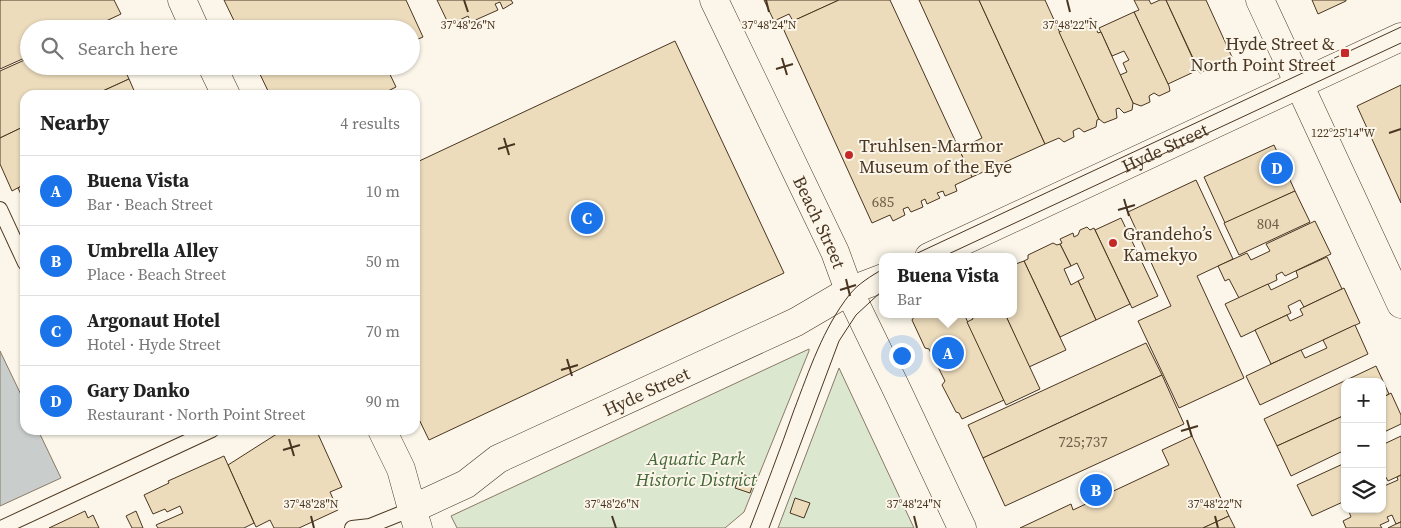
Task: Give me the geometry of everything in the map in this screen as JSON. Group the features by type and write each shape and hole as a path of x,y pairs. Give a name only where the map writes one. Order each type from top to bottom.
{"street":[{"path":"182,0 191,20"},
{"name":"Beach Street","path":"714,0 836,252 849,291 962,528"},
{"path":"1260,0 1401,304"},
{"name":"Hyde Street","path":"938,253 1401,37"},
{"path":"216,75 224,90"},
{"name":"Hyde Street","path":"415,518 466,484 498,459 796,322 849,291 879,280"},
{"path":"384,435 401,469 415,518"}],"lane":[{"path":"0,209 20,252"},
{"path":"1,528 201,435"},
{"path":"352,528 415,518"}],"green space":[{"name":"Aquatic Park Historic District","path":"809,349 744,512 725,528 457,528 451,516"},
{"name":"Aquatic Park Historic District","path":"839,368 914,528 778,528"}],"shaded area":[{"path":"0,351 20,393 20,435 40,435 61,478 0,506"}],"building":[{"path":"0,0 114,0 121,14 108,20 20,20 20,60 0,69"},
{"path":"224,0 406,0 415,20 234,20"},
{"path":"437,0 511,0 513,3 503,9 500,2 495,4 498,10 471,22 468,16 449,25"},
{"path":"764,0 839,0 793,21 789,14 774,21"},
{"path":"839,0 890,0 972,177 955,185 957,191 945,196 943,191 937,193 940,198 927,204 925,199 921,201 923,207 911,212 908,207 903,209 905,215 893,221 890,215 872,223 782,26"},
{"path":"919,0 979,0 1045,144 972,177 959,149 982,138"},
{"path":"979,0 1045,0 1099,119 1097,120 1096,127 1084,132 1079,128 1073,131 1074,137 1064,142 1059,138 1045,144"},
{"path":"1134,0 1149,0 1151,4 1160,0 1166,0 1198,70 1168,84 1134,12 1139,10"},
{"path":"1166,0 1206,0 1232,57 1200,73"},
{"path":"1312,0 1346,0 1346,1 1318,14"},
{"path":"1134,12 1170,91 1159,96 1154,93 1149,96 1150,102 1141,106 1133,103 1120,75 1127,72 1123,63 1129,60 1124,51 1112,56 1099,28"},
{"path":"1091,18 1098,33 1101,32 1133,103 1132,110 1124,113 1119,108 1116,109 1117,118 1104,123 1099,119 1059,32"},
{"path":"675,41 784,273 429,440 420,421 420,161"},
{"path":"20,62 20,75 127,75 129,79 105,90 20,90 20,128 0,138 0,71"},
{"path":"260,75 390,75 396,87 390,90 268,90"},
{"path":"129,79 134,90 105,90"},
{"path":"1401,85 1401,203 1357,106"},
{"path":"20,128 20,187 12,191 0,164 0,138"},
{"path":"1274,145 1295,191 1225,223 1204,177"},
{"path":"1196,180 1233,259 1197,276 1244,378 1179,408 1138,321 1171,306 1128,212"},
{"path":"1295,191 1310,222 1239,255 1224,223"},
{"path":"1121,218 1158,296 1132,308 1095,230"},
{"path":"1315,221 1331,254 1285,276 1282,272 1276,275 1277,280 1239,298 1229,279 1225,281 1218,266 1247,253 1251,260 1270,251 1266,244"},
{"path":"1087,227 1090,230 1094,228 1130,304 1096,320 1078,281 1084,278 1077,263 1071,266 1060,244 1062,243 1060,239 1073,233 1074,237 1078,235 1080,230"},
{"path":"1053,243 1060,244 1071,266 1064,269 1071,285 1078,281 1096,320 1060,337 1024,261 1028,259 1028,255"},
{"path":"1327,257 1342,289 1304,307 1300,300 1288,306 1291,313 1241,337 1225,304 1268,284 1271,290 1298,277 1296,271"},
{"path":"1024,261 1066,350 1029,367 1007,318 1017,318 1017,264"},
{"path":"1344,288 1360,323 1271,364 1255,330 1287,315 1290,321 1303,315 1300,309"},
{"path":"913,318 966,318 1004,400 962,419 959,413 956,412 942,385 945,381 929,349 925,348 912,320"},
{"path":"1007,318 1040,389 1006,405 967,322 973,319"},
{"path":"1355,325 1368,354 1260,405 1246,376 1301,350 1305,358 1327,348 1323,340"},
{"path":"1146,343 1162,375 983,458 968,425"},
{"path":"1376,366 1382,378 1351,378"},
{"path":"1162,375 1184,424 1005,506 983,458"},
{"path":"1341,383 1341,417 1277,446 1264,419"},
{"path":"1391,393 1401,415 1401,424 1386,431 1386,423 1386,396"},
{"path":"1341,417 1341,452 1291,476 1277,446"},
{"path":"275,435 318,435 342,487 330,492 338,510 299,528 274,528 270,520 256,527 228,465"},
{"path":"1192,436 1229,516 1203,528 1020,528 1071,504 1073,510 1169,465 1162,450"},
{"path":"1401,436 1401,475 1388,481 1386,477 1386,443"},
{"path":"224,456 254,523 244,528 158,528 156,525 183,513 180,506 167,512 165,509 153,514 144,495 169,483 168,481"},
{"path":"1341,465 1341,503 1312,516 1297,485"},
{"path":"740,473 755,479 750,493 735,488"},
{"path":"1401,475 1401,522 1396,524 1392,515 1387,517 1389,521 1380,525 1382,528 1346,528 1343,521 1351,517 1350,513 1386,513 1386,485 1398,480 1397,477"},
{"path":"795,498 810,503 804,518 790,513"},
{"path":"85,511 88,518 93,515 99,528 49,528"},
{"path":"136,511 143,528 132,528 126,516"},
{"path":"1229,516 1235,528 1203,528"},
{"path":"1401,522 1401,528 1388,528 1396,524"}],"tram line":[{"path":"918,253 1401,27"},
{"path":"951,253 1401,43"},
{"path":"750,528 805,380 824,335 840,307 853,290 879,271"},
{"path":"769,528 839,341 856,315 879,294"}],"place":[{"name":"Hyde Street & North Point Street","path":"1345,53"},
{"name":"Truhlsen-Marmor Museum of the Eye","path":"849,155"},
{"name":"Gary Danko","path":"1277,168"},
{"name":"Argonaut Hotel","path":"587,218"},
{"name":"Grandeho’s Kamekyo","path":"1113,243"},
{"name":"Buena Vista","path":"948,353"},
{"name":"Umbrella Alley","path":"1096,490"}]}
